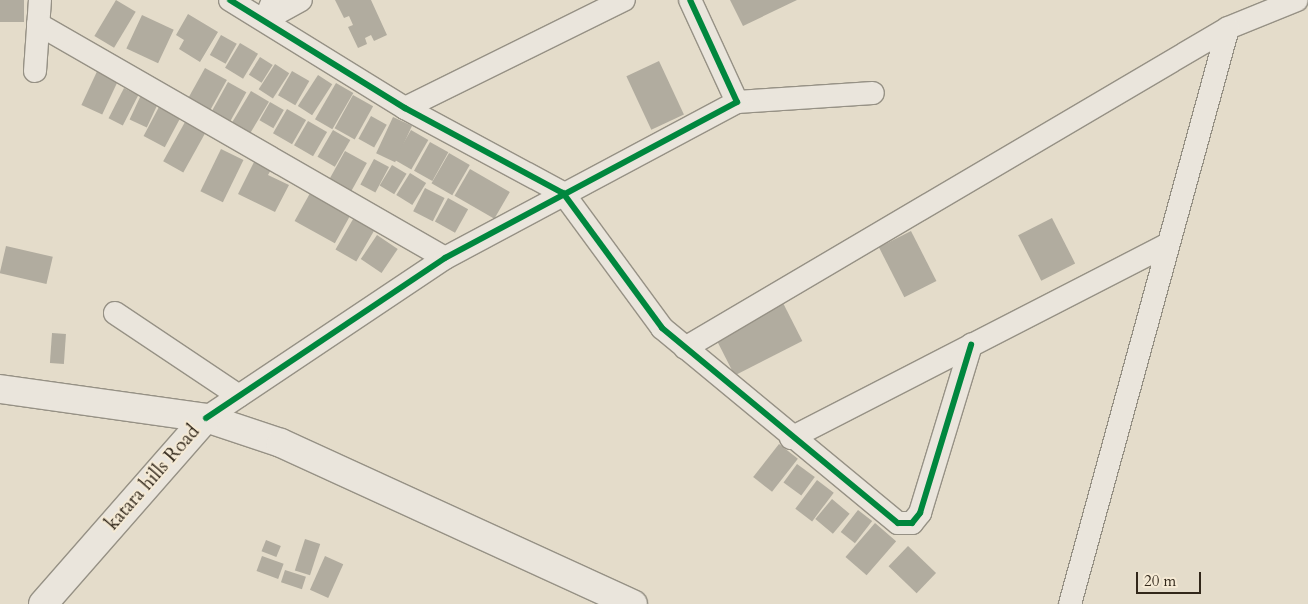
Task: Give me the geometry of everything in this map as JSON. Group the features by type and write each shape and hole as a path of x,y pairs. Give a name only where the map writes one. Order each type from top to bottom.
{"street":[{"path":"35,71 40,0"},
{"path":"230,0 269,10 406,108 563,194 662,328 791,438 898,523 912,523 920,513 971,345"},
{"path":"269,10 301,0"},
{"path":"406,108 624,0"},
{"path":"690,0 737,102"},
{"path":"685,348 1228,28 1260,7 1297,0"},
{"path":"38,24 445,258"},
{"path":"1070,604 1167,244 1228,28"},
{"path":"206,418 445,258 737,102 873,93"},
{"path":"791,438 1167,244"},
{"path":"114,313 239,396"},
{"name":"katara hills Road","path":"0,389 206,418"},
{"path":"206,418 281,443 633,604"},
{"name":"katara hills Road","path":"43,604 206,418"}],"building":[{"path":"0,0 24,0 24,22 0,22"},
{"path":"116,0 136,12 114,48 94,36"},
{"path":"335,0 371,0 387,35 374,41 371,35 365,38 367,44 358,48 348,27 353,25 349,16 344,18"},
{"path":"730,0 797,0 743,26"},
{"path":"188,14 218,32 200,62 179,49 184,40 176,35"},
{"path":"142,15 174,30 158,63 126,49"},
{"path":"221,35 237,44 226,64 210,55"},
{"path":"240,43 258,54 243,79 225,68"},
{"path":"260,57 273,65 262,83 249,75"},
{"path":"659,61 684,114 651,130 626,76"},
{"path":"275,64 289,73 273,98 259,89"},
{"path":"100,65 121,75 102,115 81,105"},
{"path":"205,68 227,80 210,111 188,99"},
{"path":"292,71 309,81 295,105 278,95"},
{"path":"318,75 332,84 312,115 298,106"},
{"path":"228,82 246,92 230,122 212,112"},
{"path":"336,83 353,93 332,129 315,119"},
{"path":"124,88 138,95 123,126 109,118"},
{"path":"251,91 269,102 249,134 231,124"},
{"path":"141,95 158,103 147,128 130,119"},
{"path":"353,95 373,106 355,139 335,128"},
{"path":"270,102 284,110 273,128 260,120"},
{"path":"160,105 181,116 165,147 144,136"},
{"path":"287,109 306,120 292,144 273,133"},
{"path":"371,116 387,125 374,147 358,139"},
{"path":"393,117 412,126 395,162 376,153"},
{"path":"308,121 327,132 313,156 294,145"},
{"path":"185,122 205,133 183,173 163,161"},
{"path":"333,130 350,140 335,167 318,157"},
{"path":"411,130 428,140 411,169 394,159"},
{"path":"430,142 448,152 432,181 414,171"},
{"path":"221,149 243,160 223,202 200,191"},
{"path":"345,151 367,163 351,191 329,179"},
{"path":"449,153 470,165 452,195 432,183"},
{"path":"256,158 273,166 268,175 289,185 275,212 238,194"},
{"path":"374,159 389,167 375,193 360,185"},
{"path":"392,165 407,174 394,194 380,186"},
{"path":"470,169 510,192 494,219 454,196"},
{"path":"410,173 426,183 412,205 396,195"},
{"path":"314,186 354,208 335,243 295,221"},
{"path":"425,188 445,198 433,221 413,211"},
{"path":"448,198 468,209 455,233 435,222"},
{"path":"356,214 377,226 356,262 336,250"},
{"path":"1052,218 1075,263 1041,281 1018,235"},
{"path":"911,231 936,281 904,297 879,247"},
{"path":"377,235 398,249 382,273 361,259"},
{"path":"6,246 53,257 46,284 0,273"},
{"path":"781,299 802,341 735,375 713,334"},
{"path":"52,333 66,334 64,364 50,363"},
{"path":"779,444 798,459 772,492 753,477"},
{"path":"797,464 815,477 801,496 783,483"},
{"path":"817,480 834,493 812,521 795,509"},
{"path":"832,499 850,514 833,534 815,519"},
{"path":"858,510 872,521 855,543 841,532"},
{"path":"875,523 896,541 867,575 845,557"},
{"path":"305,539 320,544 310,575 295,570"},
{"path":"266,540 281,546 276,557 262,551"},
{"path":"908,546 936,573 917,593 889,566"},
{"path":"262,556 284,564 278,579 257,571"},
{"path":"325,556 343,564 328,598 310,590"},
{"path":"285,570 306,577 302,589 281,582"}],"cycle path":[{"path":"230,0 405,108 563,193 662,328 898,523 912,523 920,513 971,345"},
{"path":"206,418 445,258 737,102 690,0"}]}
